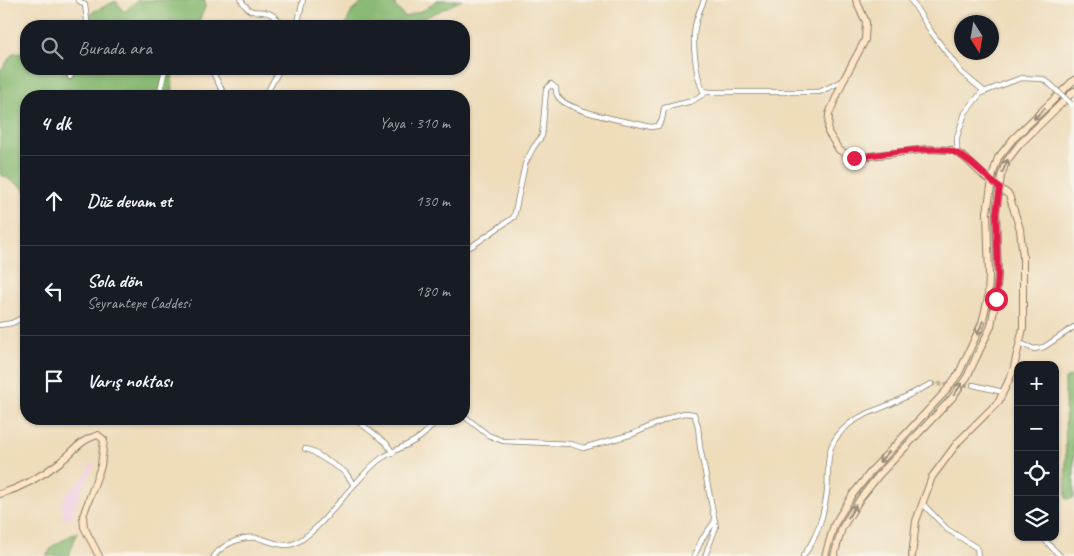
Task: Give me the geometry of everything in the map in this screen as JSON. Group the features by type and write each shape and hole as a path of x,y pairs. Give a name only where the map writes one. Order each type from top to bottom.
{"main road":[{"path":"856,0 866,22 865,40 828,114 828,132 839,150 854,158 928,149 952,150 965,158 1009,195 1020,229 1022,257 1023,328 1018,361"},
{"path":"825,556 834,525 853,494 873,469 945,392 959,372 982,323 988,298 987,212 998,158 1013,139 1074,80"},
{"path":"834,556 842,528 860,499 879,475 952,398 967,377 990,326 996,299 996,213 1006,162 1019,145 1074,91"},
{"path":"912,556 916,521 932,478 958,442 999,401 1014,376"},
{"path":"0,494 16,490 60,462 86,438 98,435 104,440 102,466 83,516 84,527 99,556"}],"street":[{"path":"78,0 85,5 87,20"},
{"path":"242,0 247,9 254,13 262,12 274,16 278,20"},
{"path":"298,20 303,0"},
{"path":"704,0 695,27 696,61 703,91 820,92 843,81"},
{"path":"911,0 932,33 961,72 985,92"},
{"path":"160,90 163,75"},
{"path":"214,75 223,90"},
{"path":"268,90 277,75"},
{"path":"957,153 957,137 965,113 981,93 1021,78 1043,79 1073,105"},
{"path":"470,247 514,217 525,164 542,136 546,90 552,84 556,88 557,96 562,102 570,106 589,113 651,127 658,126 662,120 664,108 692,101 707,92"},
{"path":"0,326 20,319"},
{"path":"1020,343 1034,349 1044,348 1074,328"},
{"path":"803,556 817,534 827,492 827,463 834,439 849,424 868,412 892,403 931,384"},
{"path":"973,385 1003,392"},
{"path":"470,421 488,435 503,441 571,444 583,448 633,434 676,415 694,414 698,426 700,447 716,527 705,556"},
{"path":"363,425 386,443 393,453"},
{"path":"214,556 225,546 238,540 259,538 288,545 301,540 315,529 354,485 381,459 418,440 433,425"},
{"path":"305,449 310,450 345,472 354,485"},
{"path":"923,504 947,529 977,548 978,556"},
{"path":"694,556 702,539 715,521"},
{"path":"1046,541 1060,556"}],"shaded area":[{"path":"92,462 95,464 81,490 73,512 73,518 63,520 62,503 66,492 69,493 72,487 83,479"}],"green space":[{"path":"138,0 205,0 205,7 200,20 89,20 93,12 116,1 124,12"},
{"path":"366,0 395,0 395,6 405,17 426,9 437,0 462,0 420,20 348,20 352,11"},
{"path":"13,53 20,54 20,75 172,75 173,90 20,90 20,186 0,174 0,70"},
{"path":"1074,375 1074,498 1066,499 1065,379"},
{"path":"77,532 69,556 46,556 53,546"}],"tunnel":[{"path":"931,384 973,385"}],"route":[{"path":"854,158 928,149 952,150 965,158 1000,188 996,213 998,275 996,299"}]}
